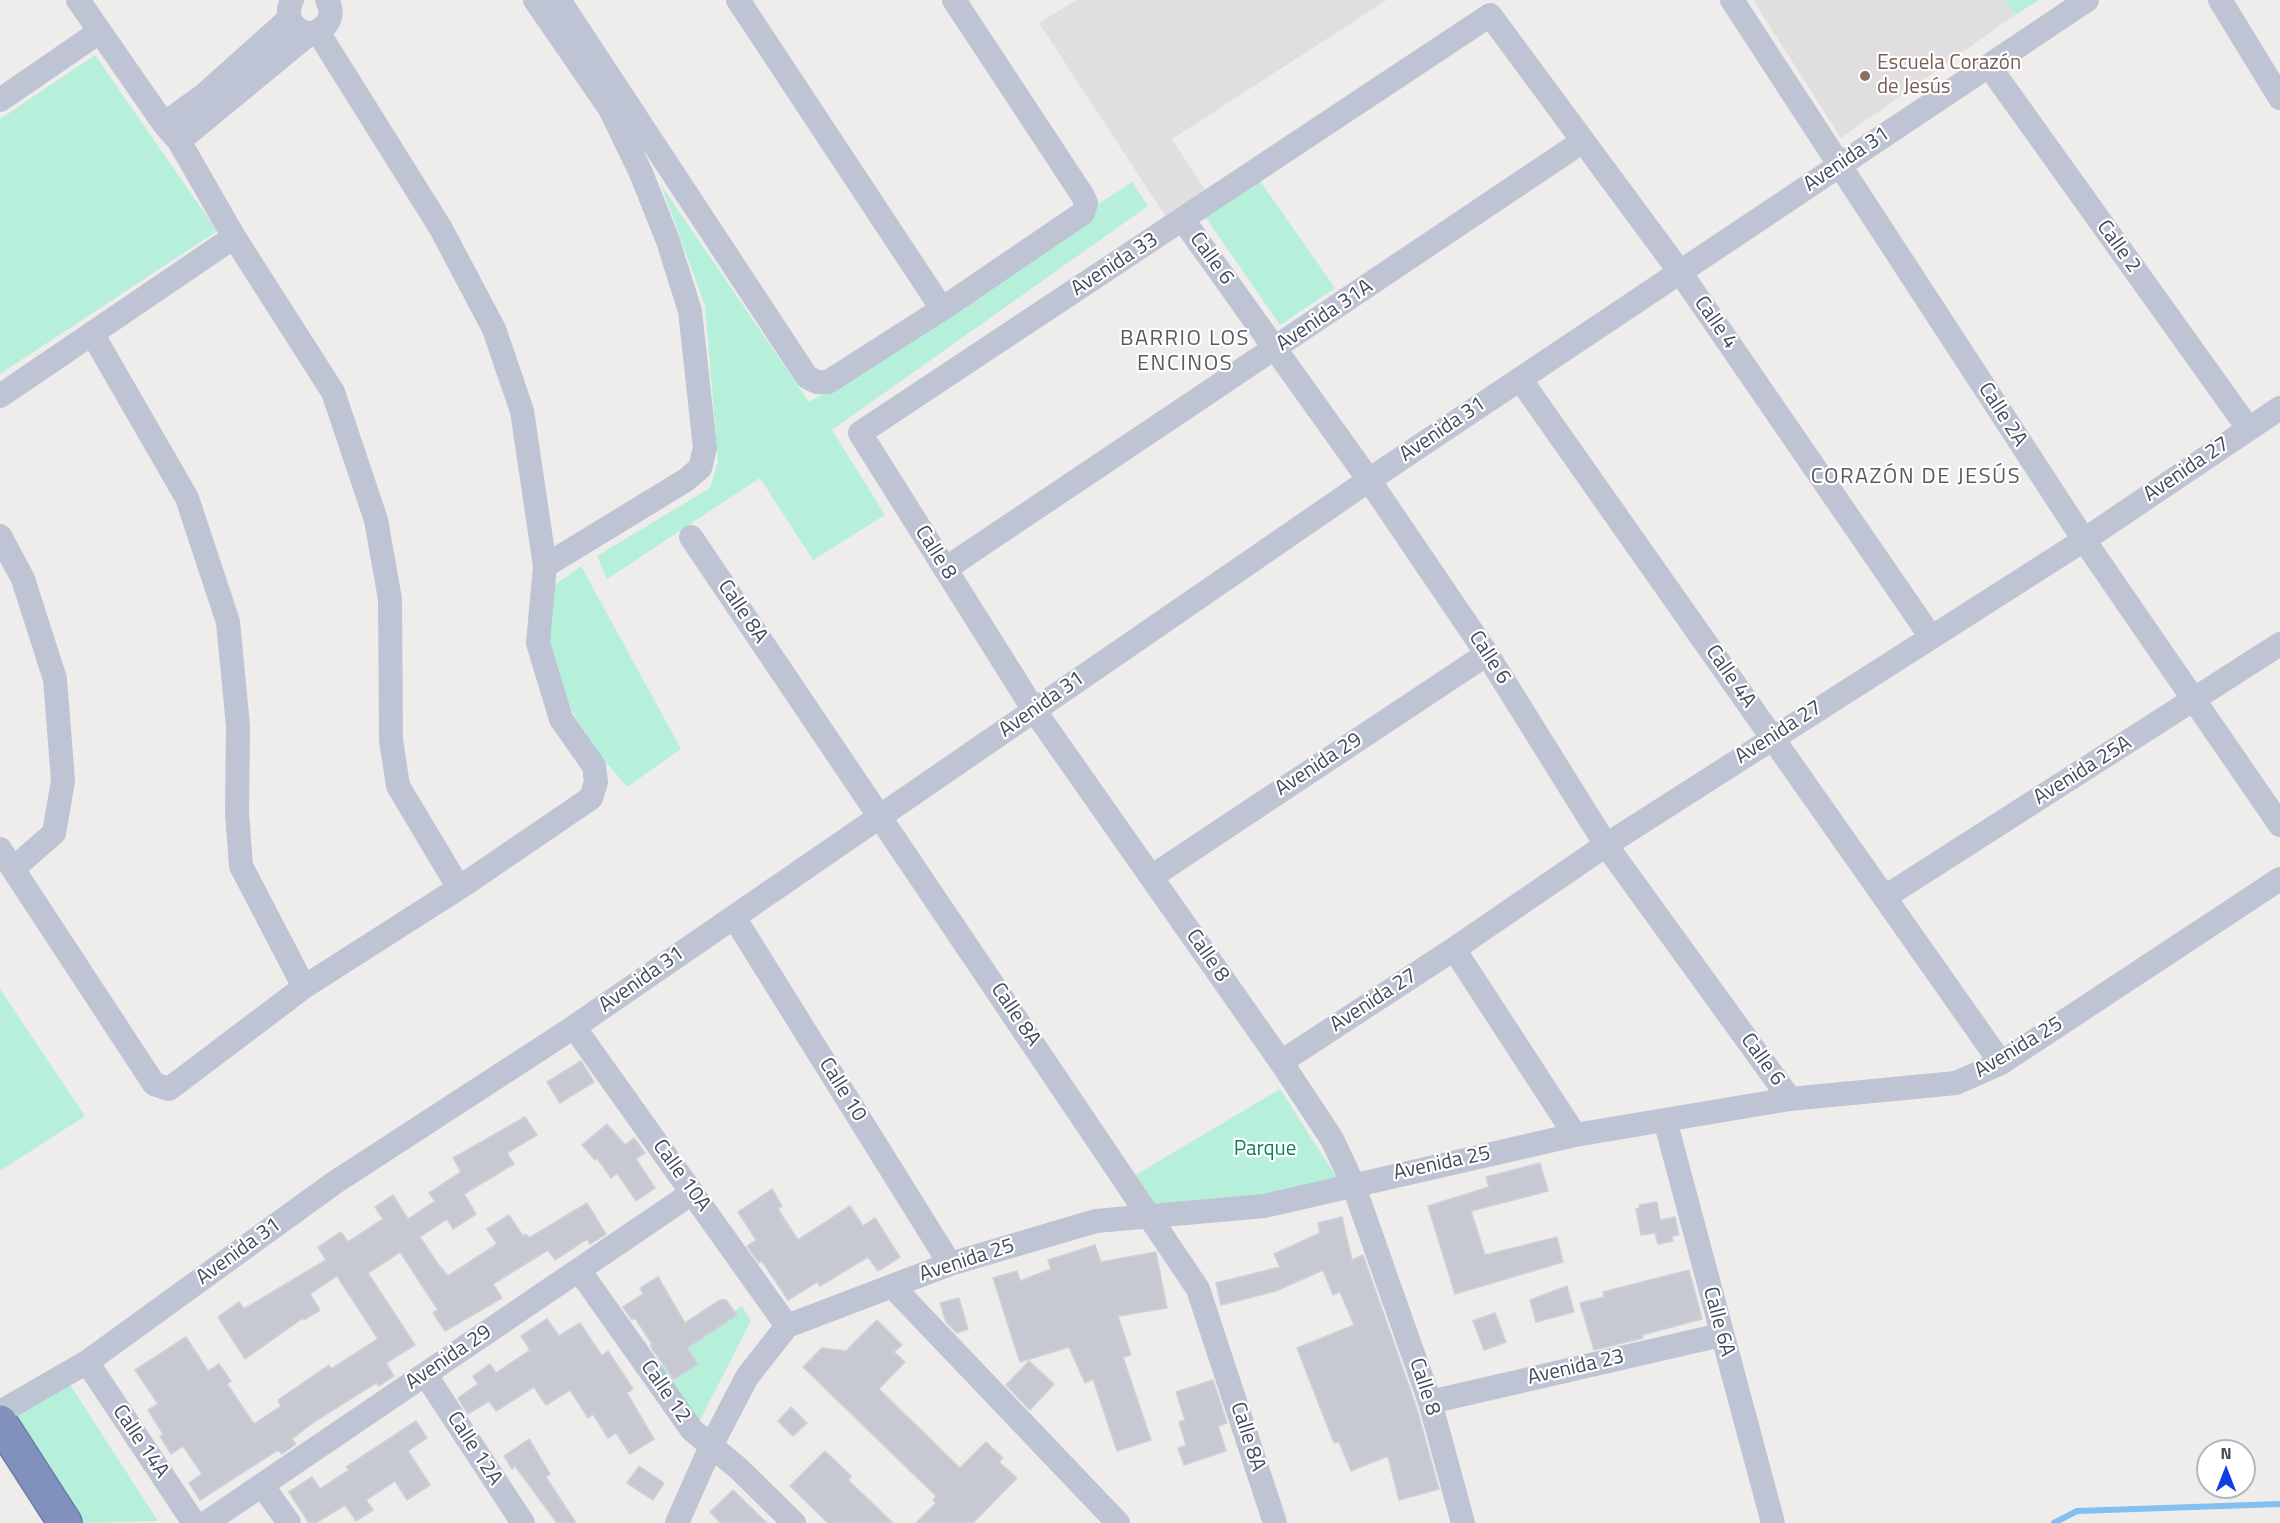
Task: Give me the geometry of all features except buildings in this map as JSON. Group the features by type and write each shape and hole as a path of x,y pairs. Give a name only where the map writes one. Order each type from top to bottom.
{"highway":[{"path":"0,1422 65,1523"}],"street":[{"path":"78,0 171,133 333,392 376,520 390,599 391,740 398,786 459,888"},
{"path":"536,0 616,104 807,377 817,382 828,381 942,309 1083,213 1086,203 954,0"},
{"path":"545,566 686,480 700,468 705,448 690,311 668,241 616,104 559,0"},
{"path":"738,0 942,309"},
{"name":"Calle 2A","path":"1732,0 2084,540 2193,702 2280,825"},
{"name":"Avenida 31","path":"0,1412 87,1362 334,1183 574,1027 1369,480 2087,0"},
{"path":"2220,0 2280,98"},
{"path":"171,133 325,27 332,3"},
{"path":"171,133 204,95 290,9"},
{"path":"0,849 154,1084 170,1089 304,987 459,888 591,798 596,782 594,766 561,719 538,643 545,566 522,411 494,329 440,227 314,33 293,26 290,9"},
{"name":"Calle 4","path":"1490,15 1680,272 1931,637"},
{"name":"Avenida 33","path":"860,433 1490,15"},
{"path":"0,99 99,32"},
{"name":"Calle 2","path":"1989,66 2248,429"},
{"name":"Avenida 31A","path":"945,569 1583,141"},
{"name":"Calle 6","path":"1183,220 1369,480 1487,654 1606,845 1790,1099"},
{"path":"0,396 234,237"},
{"path":"93,334 187,498 228,622 238,726 237,813 242,866 304,987"},
{"name":"Calle 4A","path":"1520,379 2001,1064"},
{"name":"Avenida 27","path":"1281,1062 1454,949 1606,845 2084,540 2280,408"},
{"name":"Calle 8","path":"860,433 1034,710 1281,1062 1332,1139 1353,1184 1430,1402 1463,1523"},
{"path":"0,536 23,579 55,679 63,781 54,833 14,869"},
{"name":"Calle 8A","path":"692,537 1198,1289 1275,1523"},
{"name":"Avenida 25A","path":"1885,897 2193,702 2280,644"},
{"name":"Avenida 29","path":"1151,877 1487,654"},
{"name":"Avenida 25","path":"787,1326 950,1264 1096,1221 1264,1206 1575,1135 1790,1099 1956,1083 2001,1064 2280,879"},
{"name":"Calle 10","path":"734,917 950,1264"},
{"path":"1454,949 1575,1135"},
{"name":"Calle 10A","path":"574,1027 787,1326"},
{"name":"Calle 6A","path":"1665,1120 1773,1523"},
{"name":"Avenida 29","path":"206,1523 692,1193"},
{"name":"Calle 12","path":"579,1270 692,1430 712,1444 794,1523"},
{"path":"892,1286 1118,1523"},
{"path":"677,1523 712,1444 747,1377 787,1326"},
{"name":"Avenida 23","path":"1430,1402 1721,1335"},
{"name":"Calle 14A","path":"87,1362 194,1523"},
{"name":"Calle 12A","path":"425,1374 523,1523"},
{"path":"262,1485 289,1523"}],"shaded area":[{"path":"1076,0 1387,0 1172,139 1206,191 1166,217 1039,23"},
{"name":"Escuela Corazón de Jesús","path":"1753,0 2005,0 2015,15 1841,138"}],"green space":[{"path":"2005,0 2039,0 2015,15"},
{"path":"95,55 217,231 0,374 0,119"},
{"path":"1260,181 1335,288 1280,325 1206,218"},
{"path":"1132,182 1148,206 832,430 885,515 813,560 760,478 607,579 597,556 710,488 718,461 705,306 661,185 809,402 962,308 1097,205"},
{"path":"581,566 681,749 627,787 598,752 568,705 546,645 548,590"},
{"path":"0,989 85,1116 0,1171"},
{"name":"Parque","path":"1280,1089 1337,1178 1256,1199 1155,1210 1134,1176"},
{"path":"742,1306 751,1321 698,1424 655,1370"},
{"path":"67,1380 158,1521 81,1523 12,1417"}],"waterway":[{"path":"2054,1523 2077,1511 2280,1504"}],"place":[{"name":"Escuela Corazón de Jesús","path":"1865,76"}],"district":[{"name":"BARRIO LOS ENCINOS","path":"1185,352"},
{"name":"CORAZÓN DE JESÚS","path":"1916,478"}]}
